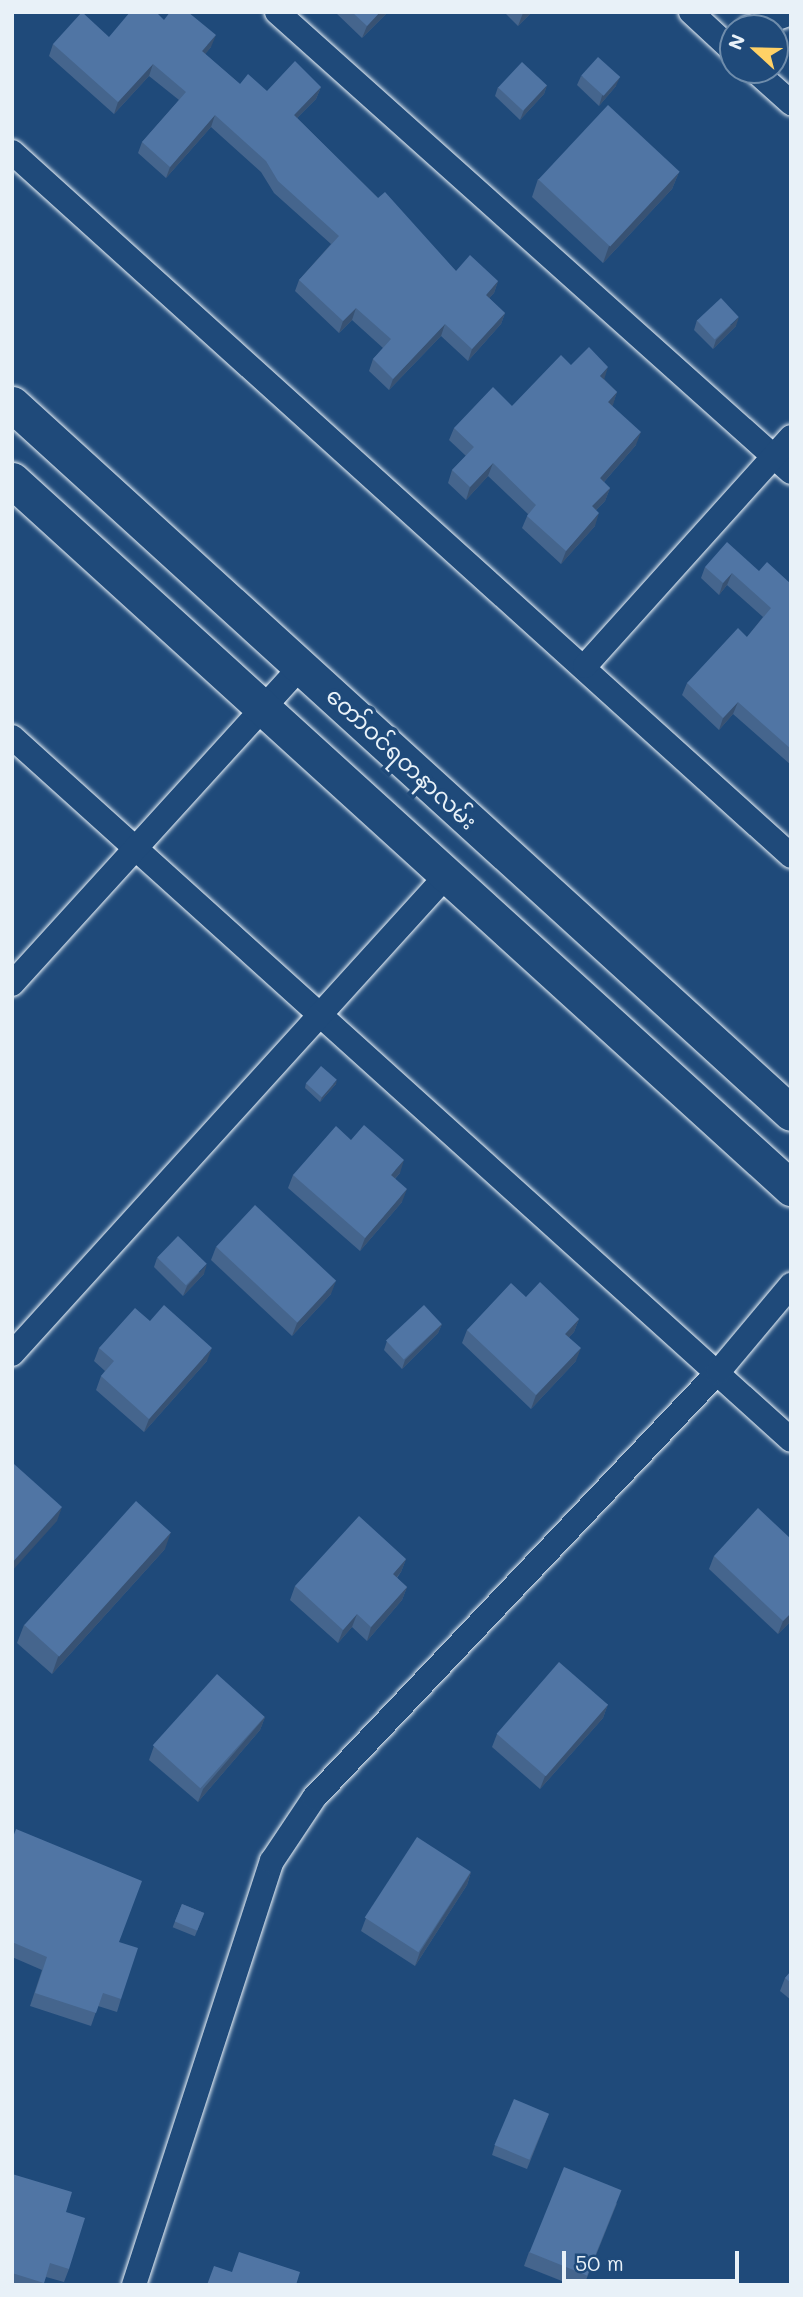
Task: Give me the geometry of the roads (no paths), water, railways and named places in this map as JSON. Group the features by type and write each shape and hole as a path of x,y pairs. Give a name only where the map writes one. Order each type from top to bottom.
{"main road":[{"name":"တော်ဝင်ရတနာလမ်း","path":"12,404 303,664 791,1113"},
{"path":"12,480 265,707 791,1188"}],"street":[{"path":"277,12 782,464"},
{"path":"691,12 719,33"},
{"path":"770,84 791,103"},
{"path":"12,152 585,666 791,856"},
{"path":"585,666 782,464 791,437"},
{"path":"12,984 138,850 303,664"},
{"path":"12,737 316,1015 791,1440"},
{"path":"12,1354 316,1015 447,876"},
{"path":"134,2285 272,1861 314,1798 718,1372 791,1285"}]}
